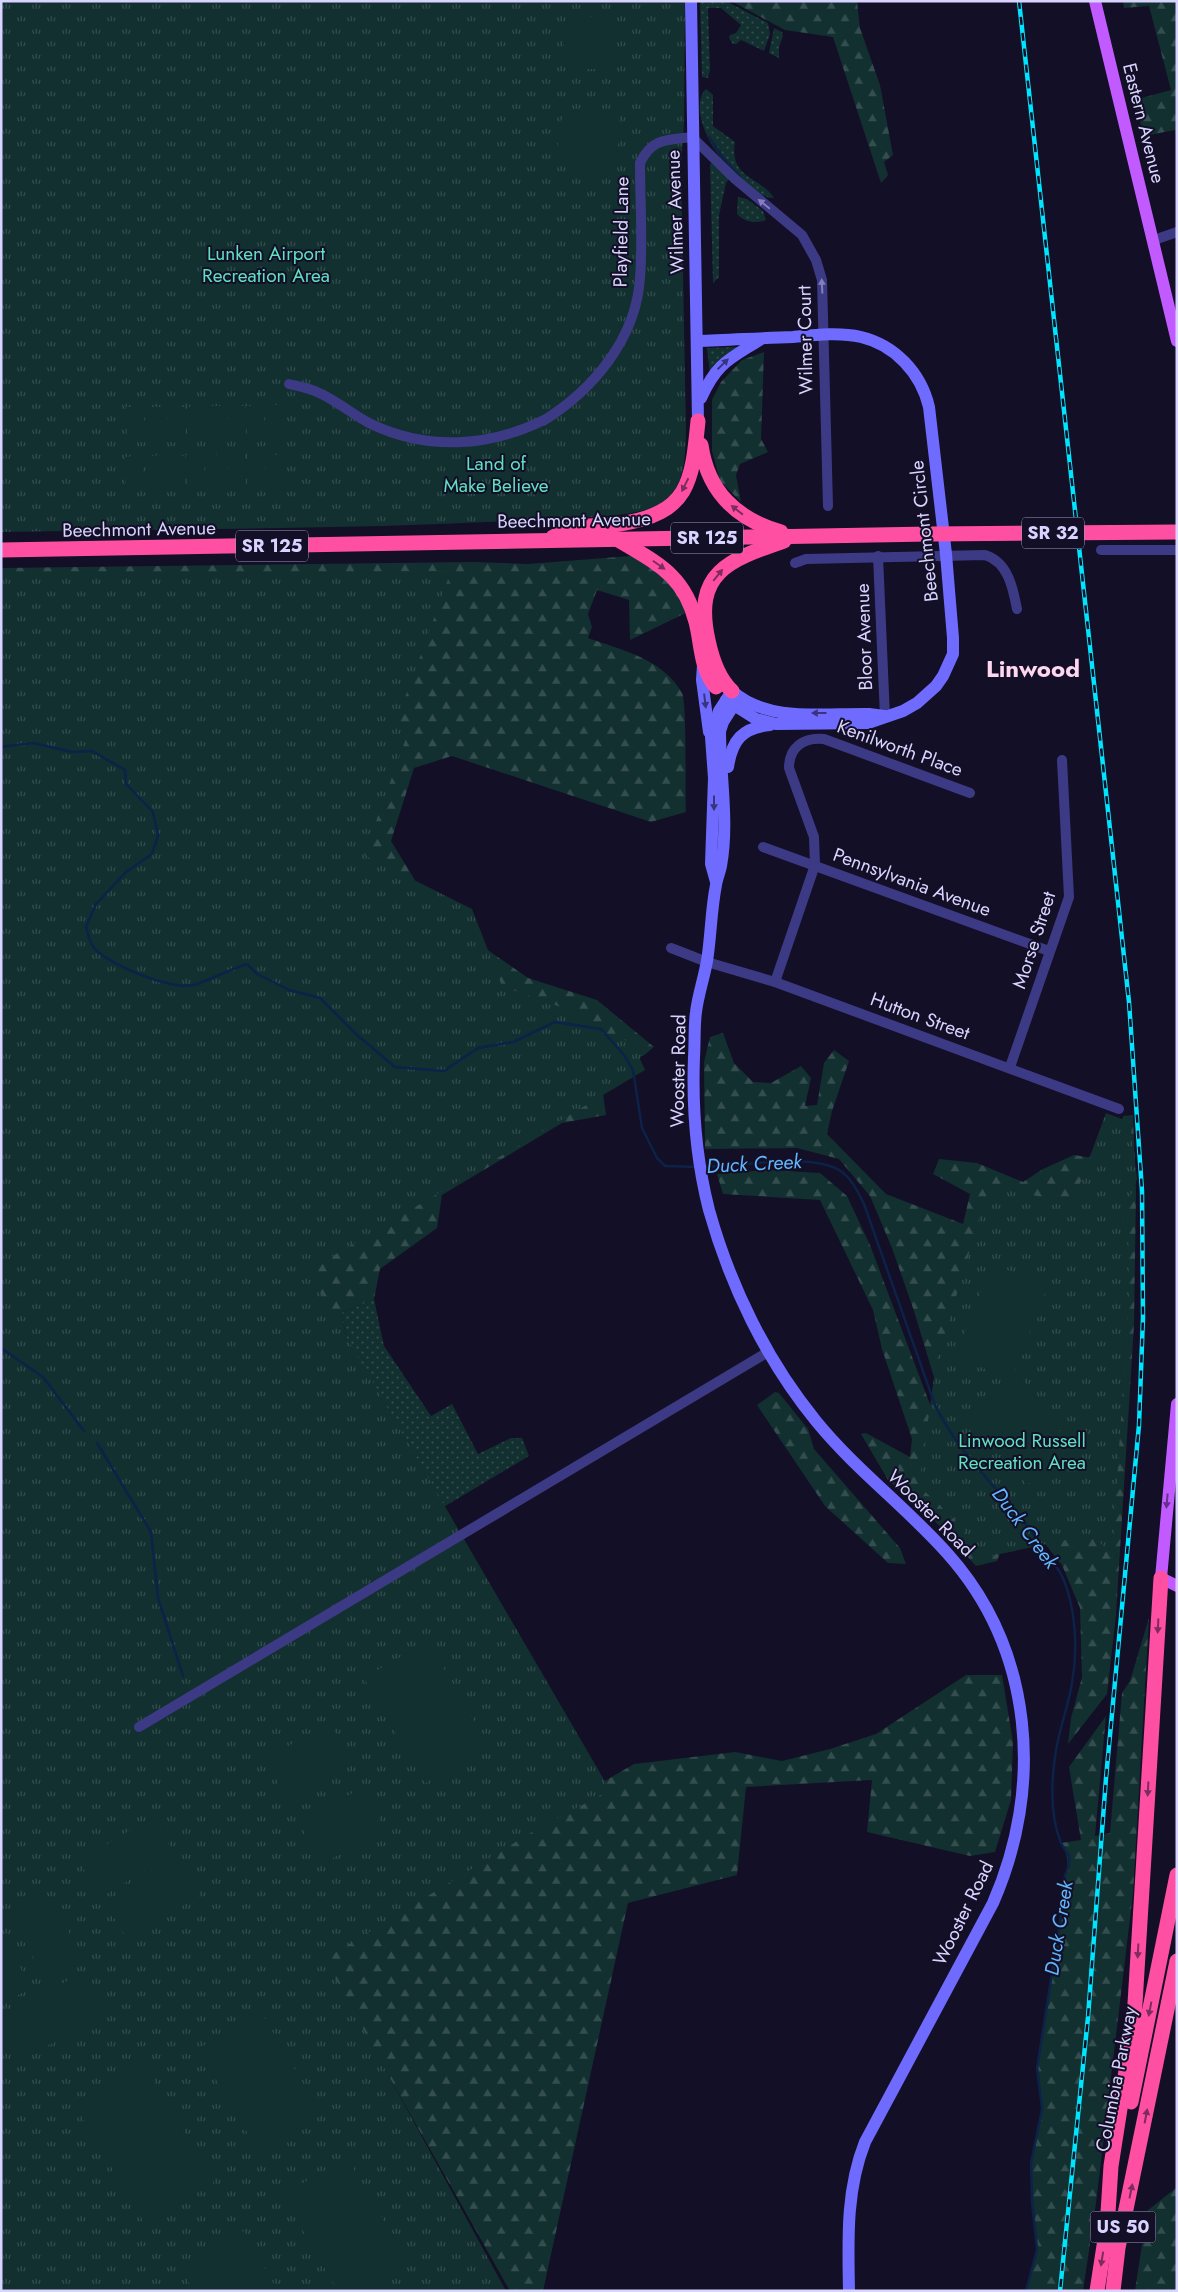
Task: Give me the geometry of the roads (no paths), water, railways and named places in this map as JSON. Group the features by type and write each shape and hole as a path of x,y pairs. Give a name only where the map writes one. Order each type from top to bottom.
{"highway":[{"path":"698,421 704,461 715,489 742,514 764,527 798,536"},
{"path":"543,541 576,527 619,524 652,517 673,505 686,486 694,463 698,421"},
{"name":"Beechmont Avenue","path":"1,550 798,536 1177,532"},
{"path":"732,698 712,657 704,614 706,596 712,582 728,564 741,556 798,536"},
{"path":"617,539 660,564 684,591 696,622 704,666 713,684 732,698"},
{"path":"1107,2228 1110,2166 1134,2020 1160,1578"},
{"name":"Columbia Parkway","path":"1097,2291 1107,2228 1177,1875"},
{"name":"Columbia Parkway","path":"1113,2291 1118,2248 1177,1961"},
{"path":"1160,2047 1177,1990"}],"main road":[{"name":"Eastern Avenue","path":"1095,1 1177,341"},
{"path":"1177,1404 1175,1457 1170,1467 1160,1578 1177,1586"}],"street":[{"name":"Wilmer Avenue","path":"691,1 698,421"},
{"name":"Wilmer Court","path":"692,137 754,195 795,228 811,248 822,280 828,506"},
{"name":"Playfield Lane","path":"289,384 313,390 387,431 421,440 457,443 492,439 527,429 544,420 572,401 602,371 612,357 631,319 640,279 640,163 646,151 660,141 692,137"},
{"path":"1154,240 1177,232"},
{"name":"Beechmont Circle","path":"698,342 824,335 861,337 892,351 917,377 929,407 946,554 953,654 949,665 936,686 927,695 903,711 868,723 776,724 756,719 732,698"},
{"path":"698,403 708,382 725,361 762,338"},
{"path":"1101,550 1177,550"},
{"path":"796,563 806,559 946,554 985,555 997,560 1011,582 1017,609"},
{"name":"Bloor Avenue","path":"878,556 885,717"},
{"path":"704,666 702,680 710,737"},
{"path":"732,698 758,708 777,712 869,714 885,717"},
{"name":"Wooster Road","path":"716,882 711,864 714,778 710,737 714,722 732,698"},
{"name":"Wooster Road","path":"732,698 720,731 725,789 721,866 716,882 707,962 696,1013 692,1109 705,1193 713,1223 737,1288 768,1352 817,1422 873,1482 932,1536 964,1573 988,1611 1001,1639 1013,1678 1023,1727 1025,1752 1022,1803 1016,1837 1003,1880 857,2160 850,2196 849,2291"},
{"path":"725,789 730,751 733,744 750,729 776,724"},
{"name":"Kenilworth Place","path":"815,865 814,837 789,766 794,750 802,742 815,738 824,739 970,793"},
{"name":"Morse Street","path":"1010,1067 1069,897 1062,760"},
{"name":"Pennsylvania Avenue","path":"763,847 1049,951"},
{"path":"775,982 815,865"},
{"path":"671,948 707,962"},
{"name":"Hutton Street","path":"707,962 775,982 1010,1067 1119,1109"},
{"path":"139,1727 768,1352"}],"waterway":[{"path":"709,137 740,177"},
{"name":"Duck Creek","path":"1,747 33,743 72,752 92,751 125,770 126,784 153,812 158,836 152,854 126,872 96,904 86,927 92,945 109,960 155,980 183,986 200,983 247,964 257,974 289,990 320,998 356,1034 395,1067 444,1071 478,1048 513,1042 555,1022 601,1029 624,1055 633,1070 642,1128 657,1158 665,1166 697,1167"},
{"name":"Duck Creek","path":"705,1167 793,1161 811,1162 839,1170 854,1185 864,1204 935,1405 959,1444 1019,1515 1060,1571 1071,1603 1075,1630 1074,1670 1056,1748 1052,1789 1057,1833 1068,1854 1069,1866 1063,1882 1064,1897 1037,2068 1042,2109 1031,2163 1032,2202 1037,2249 1026,2291"},
{"path":"1,1348 43,1377 84,1431"},
{"path":"97,1443 151,1532 158,1598 183,1676"}],"railway":[{"path":"1019,1 1129,1002 1142,1191 1143,1317 1139,1425 1106,1778 1088,2017 1060,2291"}],"district":[{"name":"Linwood","path":"1033,668"}],"park label":[{"name":"Lunken Airport Recreation Area","path":"266,264"},
{"name":"Land of Make Believe","path":"496,474"},
{"name":"Linwood Russell Recreation Area","path":"1022,1451"}]}
